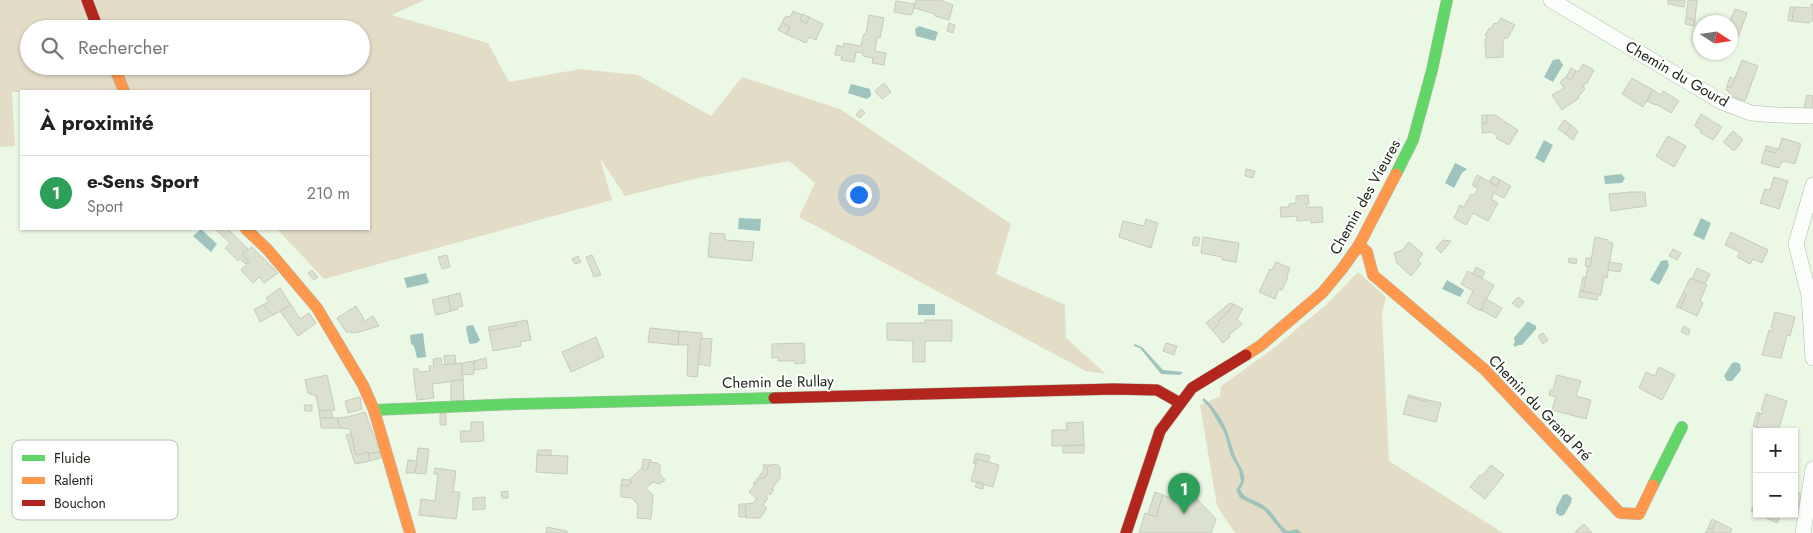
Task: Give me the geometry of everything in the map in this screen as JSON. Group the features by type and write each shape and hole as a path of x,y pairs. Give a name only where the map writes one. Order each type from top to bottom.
{"street":[{"path":"87,0 95,20"},
{"name":"Chemin des Vieures","path":"1126,533 1160,431 1192,388 1260,346 1322,293 1359,245 1413,140 1432,70 1447,0"},
{"name":"Chemin du Gourd","path":"1551,0 1722,102 1751,113 1813,116"},
{"path":"118,75 124,90"},
{"path":"1813,185 1796,244 1808,295 1813,358"},
{"path":"247,230 268,250 317,308 356,372 374,410 410,533"},
{"name":"Chemin du Grand Pré","path":"1359,245 1367,252 1374,275 1484,369 1620,513 1639,514 1682,427"},
{"name":"Chemin de Rullay","path":"374,410 517,404 1114,389 1158,390 1180,403"},
{"path":"1803,533 1813,469"}],"shaded area":[{"path":"0,0 424,0 392,15 488,43 509,82 580,69 638,75 711,116 742,77 840,109 1011,224 996,274 1065,305 1066,338 1106,374 1086,371 799,217 815,183 789,161 698,178 625,196 600,158 612,200 324,279 278,230 370,230 370,90 20,90 20,92 12,92 15,146 0,147"},
{"path":"1358,272 1386,297 1382,313 1389,461 1503,533 1235,533 1217,506 1200,405 1220,396 1221,386 1270,351 1327,304"}],"water":[{"path":"919,26 938,32 935,41 916,36 915,29"},
{"path":"1559,59 1563,65 1553,82 1544,77 1553,60"},
{"path":"851,84 870,89 871,96 867,99 848,93"},
{"path":"1544,140 1553,145 1544,163 1535,158"},
{"path":"1455,163 1467,169 1462,173 1454,188 1445,183"},
{"path":"1621,174 1625,178 1622,183 1605,184 1604,176"},
{"path":"739,218 761,219 760,231 738,229"},
{"path":"1701,218 1711,223 1704,240 1693,235"},
{"path":"202,230 217,244 211,252 193,236"},
{"path":"1666,260 1669,266 1659,285 1650,280 1661,261"},
{"path":"426,273 429,283 407,288 404,278"},
{"path":"1447,280 1464,290 1460,297 1442,289"},
{"path":"918,304 935,304 935,315 918,315"},
{"path":"1529,322 1536,326 1536,329 1522,345 1516,347 1513,345 1515,342 1514,338"},
{"path":"473,325 480,340 477,343 471,344 469,343 466,328"},
{"path":"423,333 426,357 417,358 414,346 411,344 410,335"},
{"path":"1134,344 1142,347 1163,370 1183,372 1180,375 1161,374 1140,348 1134,346"},
{"path":"1732,363 1740,364 1741,370 1732,381 1727,381 1724,376"},
{"path":"1204,398 1224,424 1236,458 1243,471 1244,480 1240,489 1242,492 1247,497 1267,508 1288,531 1297,529 1302,533 1283,533 1264,510 1240,498 1236,490 1241,482 1239,470 1231,456 1224,432 1209,407 1202,400"},
{"path":"1567,494 1572,498 1571,503 1564,515 1560,516 1556,513 1556,508 1563,495"}],"building":[{"path":"916,0 940,0 953,5 949,20 914,8"},
{"path":"1668,0 1685,0 1684,7 1668,4"},
{"path":"1688,0 1697,0 1696,15 1693,15 1693,20 1686,18"},
{"path":"896,1 915,4 912,14 894,12"},
{"path":"1811,4 1813,4 1813,21 1809,23 1792,21 1794,7 1811,8"},
{"path":"1790,7 1794,7 1792,21 1788,21"},
{"path":"1735,9 1747,13 1738,37 1738,15 1733,15"},
{"path":"793,11 802,15 800,20 807,23 809,17 823,24 816,40 809,37 806,43 786,34 790,27 782,23 785,17 791,16"},
{"path":"802,14 809,17 807,23 800,20"},
{"path":"869,15 884,18 880,38 877,37 875,51 886,53 884,65 872,63 873,58 856,52 854,62 841,60 842,56 835,55 837,45 843,47 844,43 861,46 864,34 866,34"},
{"path":"1501,18 1515,25 1507,39 1505,37 1503,41 1503,57 1486,58 1485,40 1487,36 1485,36 1489,28 1491,29 1494,23 1497,24"},
{"path":"1686,18 1693,20 1693,26 1685,24"},
{"path":"782,23 790,27 786,34 778,30"},
{"path":"949,23 955,25 953,33 947,31"},
{"path":"1742,60 1758,66 1745,101 1729,95 1730,92 1726,90 1727,86 1731,88"},
{"path":"1583,64 1594,70 1583,87 1585,88 1578,96 1579,98 1562,110 1552,95 1564,88 1560,82 1566,77 1571,80"},
{"path":"1571,68 1576,71 1571,80 1566,77"},
{"path":"1730,77 1735,79 1731,88 1727,86"},
{"path":"1632,78 1653,90 1643,107 1622,94"},
{"path":"884,83 891,92 882,99 875,91"},
{"path":"1653,90 1661,95 1663,91 1679,101 1671,113 1647,101"},
{"path":"1807,95 1813,96 1813,111 1803,111"},
{"path":"861,109 865,113 860,118 856,115"},
{"path":"1701,114 1722,127 1713,140 1701,133 1700,129 1695,125"},
{"path":"1482,115 1487,115 1487,123 1482,123"},
{"path":"1487,115 1495,115 1518,130 1509,145 1496,138 1497,136 1492,132 1482,133 1482,123 1487,123"},
{"path":"1564,120 1571,125 1565,134 1558,129"},
{"path":"1571,125 1578,131 1573,140 1565,134"},
{"path":"1733,131 1743,140 1734,151 1723,142"},
{"path":"1668,136 1686,146 1674,167 1656,156"},
{"path":"1782,138 1801,144 1795,164 1784,161 1779,168 1761,163 1765,150 1775,153 1779,149"},
{"path":"1766,146 1779,149 1775,153 1765,150"},
{"path":"1246,169 1255,171 1253,178 1245,176"},
{"path":"1477,175 1481,177 1475,187 1472,185"},
{"path":"1493,176 1500,180 1497,186 1489,182"},
{"path":"1481,177 1497,186 1500,180 1511,186 1504,198 1494,193 1491,199 1498,203 1488,221 1473,213 1466,225 1454,218 1460,205 1464,207 1471,194 1474,195 1478,189 1475,187"},
{"path":"1774,177 1788,181 1779,209 1760,203 1765,189 1770,190"},
{"path":"1645,192 1646,206 1611,211 1609,194"},
{"path":"1308,195 1309,204 1306,204 1307,207 1322,207 1323,222 1311,223 1311,220 1297,221 1297,216 1281,217 1280,207 1289,207 1289,204 1296,203 1296,196"},
{"path":"1146,219 1158,223 1151,248 1119,237 1123,221 1144,226"},
{"path":"229,230 249,250 242,254 249,262 246,264 240,259 238,261 225,248 230,243 217,231"},
{"path":"1731,232 1768,250 1762,263 1753,259 1750,264 1737,257 1740,252 1725,245"},
{"path":"710,233 725,234 725,240 754,242 752,261 708,257"},
{"path":"1194,237 1200,238 1198,246 1192,245"},
{"path":"1203,237 1239,243 1236,262 1222,260 1222,257 1201,253"},
{"path":"1595,237 1613,243 1607,278 1604,277 1601,295 1583,292 1588,266 1590,267"},
{"path":"1443,240 1451,241 1441,253 1436,248"},
{"path":"1409,242 1423,254 1418,260 1421,264 1411,276 1397,263 1394,253 1402,250"},
{"path":"252,247 278,273 264,283 259,277 253,283 241,270 249,262 242,254"},
{"path":"1673,249 1681,253 1677,260 1669,256"},
{"path":"447,255 450,267 442,269 438,257"},
{"path":"592,255 601,275 594,277 586,257"},
{"path":"578,256 581,262 575,264 572,259"},
{"path":"1569,258 1577,259 1576,264 1568,262"},
{"path":"1586,258 1592,258 1590,267 1585,266"},
{"path":"1276,262 1290,268 1282,290 1279,289 1275,299 1259,292 1270,269 1272,270"},
{"path":"1609,262 1622,264 1620,272 1608,270"},
{"path":"1476,267 1485,272 1482,278 1473,274"},
{"path":"1697,268 1710,274 1705,284 1692,279"},
{"path":"312,270 318,277 314,280 308,273"},
{"path":"1468,271 1494,285 1480,311 1467,303 1473,291 1461,284"},
{"path":"1583,277 1586,277 1583,292 1580,291"},
{"path":"1690,278 1707,285 1700,301 1703,303 1697,316 1680,308 1686,295 1683,293"},
{"path":"280,288 291,305 273,315 263,305 269,301 266,298"},
{"path":"1580,291 1598,294 1597,300 1579,297"},
{"path":"460,293 463,306 451,311 448,296"},
{"path":"1683,293 1686,295 1680,308 1676,307"},
{"path":"448,296 451,311 436,315 432,300"},
{"path":"1518,297 1524,302 1519,308 1512,303"},
{"path":"1486,299 1502,308 1496,318 1481,310"},
{"path":"1230,303 1233,304 1231,309 1218,321 1220,323 1212,330 1206,323"},
{"path":"1233,304 1243,309 1237,319 1242,324 1223,343 1212,330 1220,323 1218,321 1231,309"},
{"path":"263,305 273,315 260,322 254,309"},
{"path":"291,305 300,319 309,313 316,323 298,336 280,311"},
{"path":"356,306 365,321 373,316 379,326 359,332 351,333 350,331 347,333 337,318"},
{"path":"1775,312 1795,317 1790,336 1787,335 1781,358 1762,355 1769,330 1773,331 1771,327"},
{"path":"527,320 531,340 520,342 521,346 493,351 489,331 517,325 517,322"},
{"path":"925,320 952,320 952,341 925,341 925,362 913,362 913,341 887,340 887,323 925,323"},
{"path":"517,322 517,325 489,331 488,327"},
{"path":"1684,326 1690,330 1688,335 1681,332"},
{"path":"650,328 679,331 678,345 648,342"},
{"path":"679,331 702,333 697,377 687,376 688,345 678,345"},
{"path":"1543,333 1548,340 1543,344 1538,336"},
{"path":"596,337 604,357 571,372 562,352"},
{"path":"701,338 712,339 710,366 698,364"},
{"path":"804,343 805,363 795,364 795,361 778,361 778,357 772,358 772,344"},
{"path":"1166,343 1177,346 1174,355 1163,351"},
{"path":"455,355 456,364 445,365 444,356"},
{"path":"441,358 442,365 462,363 463,380 432,384 434,398 417,400 413,369 418,369 419,372 430,371 429,366 434,366 433,359"},
{"path":"486,358 487,368 474,370 474,361"},
{"path":"474,361 474,374 462,375 462,363"},
{"path":"1659,367 1675,375 1662,400 1639,388 1646,372 1655,376"},
{"path":"327,375 335,410 319,411 316,396 308,393 305,380"},
{"path":"1557,375 1581,381 1576,396 1591,400 1586,419 1552,410 1556,397 1549,395 1550,390 1553,390"},
{"path":"463,380 464,400 451,401 451,381"},
{"path":"1766,394 1787,401 1779,428 1756,427 1760,413 1762,414 1763,411 1761,410"},
{"path":"1408,395 1428,400 1427,402 1408,397"},
{"path":"360,397 362,409 348,413 345,401"},
{"path":"1408,397 1427,402 1428,400 1441,403 1436,422 1403,414"},
{"path":"304,405 312,405 312,411 305,411"},
{"path":"331,410 333,418 320,418 319,411"},
{"path":"365,412 380,452 356,455 350,429 340,428 337,418"},
{"path":"1757,412 1760,413 1756,427 1753,426"},
{"path":"446,413 446,425 440,425 440,414"},
{"path":"320,418 337,418 340,428 321,428"},
{"path":"471,422 483,422 484,441 461,442 460,431 471,431"},
{"path":"1083,422 1084,445 1052,446 1052,430 1067,430 1066,423"},
{"path":"351,434 356,455 368,452 370,461 355,464 346,435"},
{"path":"1084,445 1084,453 1063,453 1063,446"},
{"path":"418,448 429,449 426,474 415,473"},
{"path":"538,450 551,450 551,456 537,455"},
{"path":"380,452 381,458 370,461 368,454"},
{"path":"976,453 990,456 988,462 977,459 975,464 973,463"},
{"path":"537,455 568,456 567,474 536,472"},
{"path":"643,459 651,460 645,471 642,468"},
{"path":"977,459 999,465 993,487 971,481"},
{"path":"408,460 417,461 415,473 406,473"},
{"path":"649,462 658,463 660,474 665,480 659,484 653,482 646,488 653,495 651,519 637,518 638,505 632,498 621,497 621,485 628,486 632,482 629,480 642,468 645,471 648,468"},
{"path":"777,464 780,467 780,478 772,489 774,490 770,495 768,493 766,497 768,498 763,505 767,508 760,518 746,518 745,504 753,503 757,499 749,492 761,477 763,479 768,473 767,468 770,465"},
{"path":"763,465 770,465 767,468 768,473 763,479 761,477 755,485 753,484 764,470"},
{"path":"1491,465 1504,475 1485,499 1470,487"},
{"path":"435,468 456,471 453,492 460,492 456,519 419,515 421,499 435,501 438,474 434,474"},
{"path":"622,479 632,482 628,486 621,485"},
{"path":"977,482 984,484 983,489 975,487"},
{"path":"508,491 508,498 502,498 501,492"},
{"path":"1178,491 1196,497 1198,500 1192,506 1175,500"},
{"path":"1155,492 1163,495 1156,517 1148,514"},
{"path":"1798,493 1804,495 1802,509 1798,508"},
{"path":"1163,495 1192,506 1198,500 1216,519 1211,533 1139,533 1145,513 1156,517"},
{"path":"485,497 485,509 473,510 473,498"},
{"path":"739,504 745,504 746,517 739,517"},
{"path":"1766,518 1779,518 1777,523"},
{"path":"1712,519 1716,521 1712,530 1708,528"},
{"path":"1716,521 1732,529 1730,533 1705,533 1708,528 1712,530"},
{"path":"1584,524 1592,533 1575,533 1577,530"},
{"path":"547,527 567,531 567,533 546,533"}],"traffic: fast":[{"path":"1396,174 1413,140 1432,70 1447,0"},
{"path":"374,410 517,404 774,398"},
{"path":"1653,485 1682,427"}],"traffic: slow":[{"path":"118,75 124,90"},
{"path":"1246,355 1260,346 1322,293 1342,269 1359,245 1396,174"},
{"path":"247,230 268,250 317,308 363,385 374,410 410,533"},
{"path":"1359,245 1367,252 1373,275 1484,369 1620,513 1639,514 1653,485"}],"traffic: jam":[{"path":"87,0 95,20"},
{"path":"1126,533 1160,431 1192,388 1246,355"},
{"path":"774,398 1114,389 1157,390 1180,403"}],"place":[{"name":"e-Sens Sport","path":"1184,514"}]}
